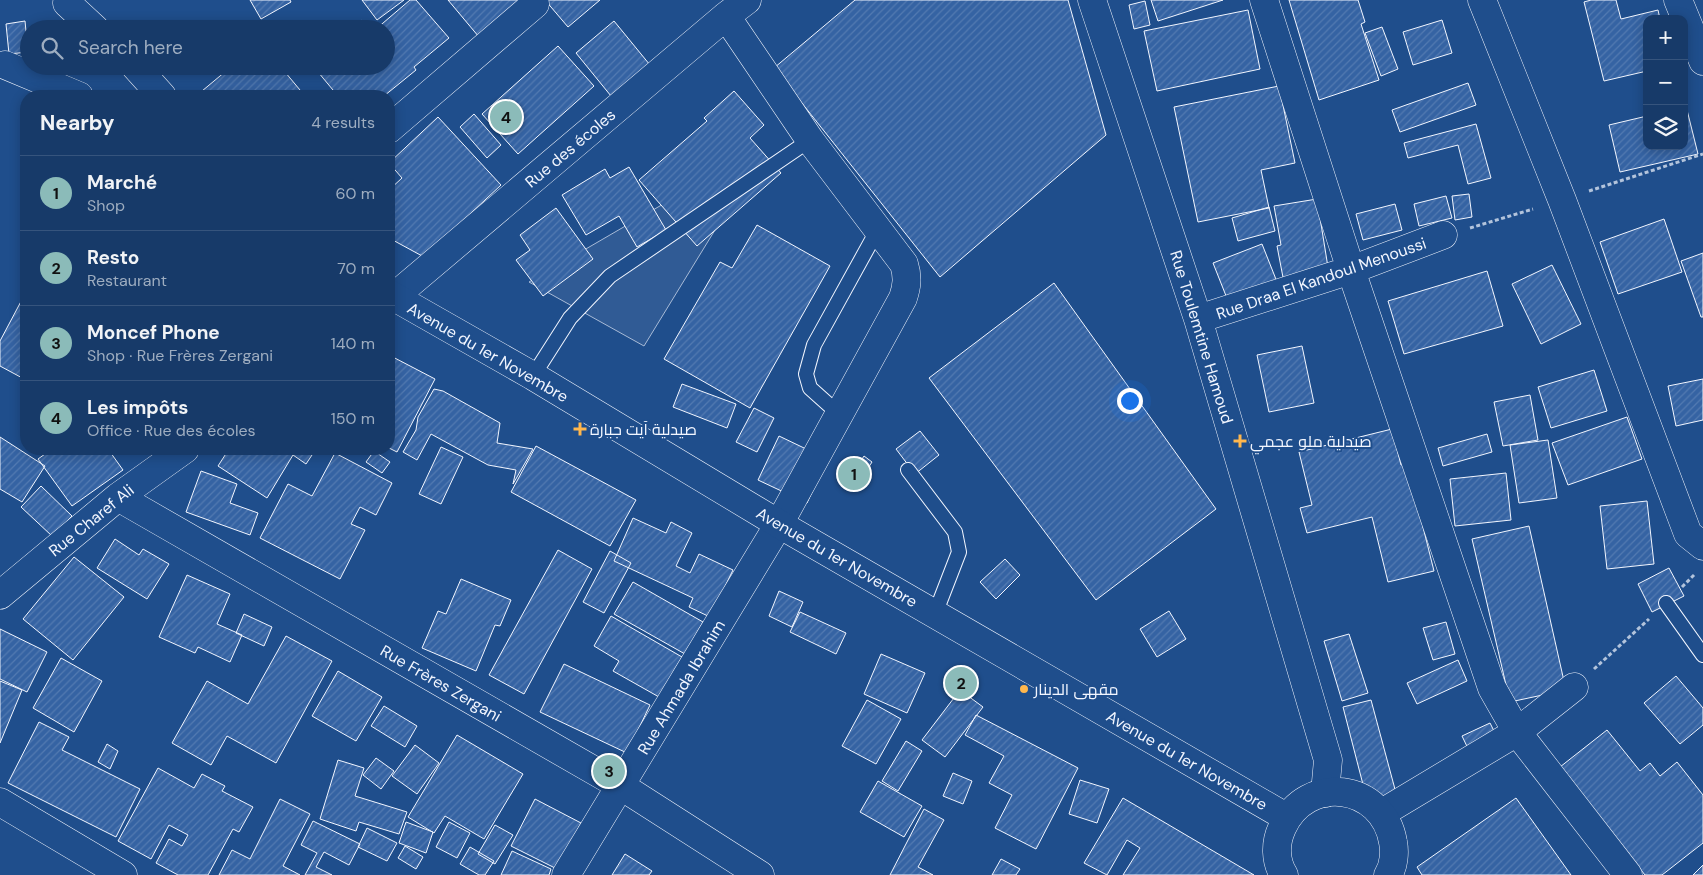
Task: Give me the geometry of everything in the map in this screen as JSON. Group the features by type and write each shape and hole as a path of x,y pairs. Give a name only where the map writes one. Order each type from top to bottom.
{"street":[{"name":"Rue Toulemtine Hamoud","path":"1092,0 1198,319 1328,760 1325,793"},
{"path":"1264,0 1351,270 1492,688 1517,732 1628,875"},
{"path":"1482,0 1562,200 1688,534 1703,546"},
{"path":"1678,0 1703,61"},
{"path":"395,124 535,4"},
{"name":"Rue Ahmada Ibrahim","path":"566,875 779,524 906,290 907,281 904,264 810,140 736,8"},
{"name":"Rue des écoles","path":"395,294 736,8"},
{"path":"66,11 80,20"},
{"path":"36,75 67,90"},
{"path":"144,75 157,90"},
{"name":"Rue Draa El Kandoul Menoussi","path":"1198,319 1351,270 1443,235"},
{"name":"Avenue du 1er Novembre","path":"395,301 533,376 779,524 1286,817"},
{"name":"Rue Charef Ali","path":"0,595 118,497 177,455"},
{"name":"Rue Frères Zergani","path":"118,497 621,786 760,875"},
{"path":"1382,813 1517,732 1574,687"},
{"path":"1284,875 1280,869 1277,856 1278,836 1286,817 1300,803 1311,796 1332,791 1352,794 1370,802 1382,813 1391,832 1394,852 1388,875"},
{"path":"0,802 123,875"}],"lane":[{"path":"533,376 570,318 610,276 810,140"},
{"path":"839,414 810,388 806,374 814,344 878,229"},
{"path":"908,470 955,532 959,552 935,614"},
{"path":"1666,603 1703,655"}],"path":[{"path":"1574,687 1697,572"}],"shaded area":[{"path":"696,185 726,212 644,346 529,282"}],"building":[{"path":"250,0 290,0 291,2 261,19"},
{"path":"362,0 404,0 377,20"},
{"path":"410,0 416,0 449,38 414,67 416,70 391,90 333,90 320,75 395,75 395,20 387,20"},
{"path":"448,0 524,0 479,37"},
{"path":"545,0 600,0 568,27"},
{"path":"855,0 1068,0 1106,135 940,277 774,68"},
{"path":"1151,0 1223,0 1158,21"},
{"path":"1289,0 1358,0 1365,22 1361,24 1379,80 1319,100"},
{"path":"1591,0 1616,0 1621,19 1658,10 1659,15 1643,15 1643,72 1604,81 1584,2"},
{"path":"1145,1 1150,25 1134,29 1129,5"},
{"path":"1248,10 1260,69 1157,91 1144,31"},
{"path":"1442,20 1452,53 1413,65 1403,32"},
{"path":"614,21 650,65 611,96 576,53"},
{"path":"20,22 20,53 9,54 6,24"},
{"path":"1382,27 1398,69 1381,76 1365,33"},
{"path":"558,46 594,86 518,154 482,114"},
{"path":"221,75 288,75 300,90 203,90"},
{"path":"1468,83 1476,105 1400,132 1392,110"},
{"path":"1279,86 1295,163 1261,170 1269,208 1198,222 1174,107"},
{"path":"734,91 764,125 750,138 781,173 697,246 639,180 707,121 704,118"},
{"path":"474,114 501,145 487,158 460,127"},
{"path":"1688,114 1698,154 1620,172 1609,125 1643,117 1643,150 1688,150"},
{"path":"438,117 501,185 424,257 395,241 395,184 402,178 395,170 395,157"},
{"path":"1476,124 1491,178 1468,184 1458,145 1408,158 1404,143"},
{"path":"629,167 666,230 637,247 619,216 586,235 562,195 605,169 610,178"},
{"path":"1469,194 1472,217 1455,220 1452,196"},
{"path":"1446,196 1452,218 1419,226 1414,204"},
{"path":"1317,199 1331,286 1286,293 1277,246 1281,245 1274,206"},
{"path":"1395,204 1402,230 1363,240 1356,214"},
{"path":"1269,207 1275,231 1238,241 1232,218"},
{"path":"556,208 593,259 543,296 516,260 530,250 520,235"},
{"path":"1664,219 1682,272 1618,294 1600,242"},
{"path":"757,225 830,266 750,408 664,359 720,262 732,268"},
{"path":"1262,244 1283,297 1234,316 1213,263"},
{"path":"1703,253 1703,317 1701,317 1681,261"},
{"path":"1552,265 1581,324 1541,344 1512,284"},
{"path":"1487,271 1503,326 1404,354 1388,301"},
{"path":"1054,283 1216,509 1096,600 929,378"},
{"path":"20,303 20,377 0,366 0,341"},
{"path":"1302,346 1314,403 1269,412 1257,355"},
{"path":"395,358 435,379 397,452 395,451"},
{"path":"1594,370 1607,411 1551,428 1538,387"},
{"path":"1703,379 1703,420 1676,426 1668,386"},
{"path":"682,384 736,404 727,428 673,407"},
{"path":"434,389 443,391 500,423 497,443 533,449 513,484 516,470 488,465 431,434 417,460 403,452 416,430 418,417"},
{"path":"1530,395 1538,440 1503,446 1494,402"},
{"path":"754,408 774,418 757,452 736,442"},
{"path":"1627,417 1642,459 1568,485 1552,443"},
{"path":"1392,429 1401,465 1407,463 1434,571 1388,582 1372,517 1307,533 1300,508 1312,505 1299,452"},
{"path":"920,431 939,455 915,474 896,449"},
{"path":"1487,434 1492,452 1443,466 1438,448"},
{"path":"779,436 827,459 807,503 758,480"},
{"path":"0,437 20,450 20,455 28,455 45,466 22,502 0,489"},
{"path":"1548,440 1557,498 1519,503 1510,445"},
{"path":"536,446 636,500 610,546 511,492"},
{"path":"441,447 463,457 441,504 419,494"},
{"path":"44,455 112,455 123,470 72,506 38,459"},
{"path":"225,455 293,455 267,498 218,466"},
{"path":"293,455 312,455 306,464"},
{"path":"334,455 339,455 392,483 376,515 360,507 351,524 365,530 340,579 260,538 288,484 312,496"},
{"path":"371,455 380,455 390,462 382,473 366,462"},
{"path":"864,456 872,462 860,481 851,475"},
{"path":"201,471 237,484 230,503 258,513 250,535 186,512"},
{"path":"1506,473 1511,520 1455,526 1450,479"},
{"path":"41,486 72,516 52,536 21,507"},
{"path":"1647,501 1654,564 1607,569 1600,506"},
{"path":"633,518 666,533 671,522 692,533 676,566 690,573 699,554 733,570 710,617 689,607 693,598 614,561"},
{"path":"1529,526 1566,690 1510,702 1472,539"},
{"path":"115,539 139,555 143,549 169,564 147,599 97,568"},
{"path":"558,550 592,569 524,694 489,675"},
{"path":"610,551 631,563 604,613 583,602"},
{"path":"74,557 124,597 73,660 23,619"},
{"path":"1005,559 1020,575 996,599 980,582"},
{"path":"1669,568 1684,596 1652,612 1638,584"},
{"path":"187,575 230,594 217,624 242,635 230,662 198,647 195,653 159,637"},
{"path":"461,579 511,600 500,626 495,625 476,671 422,648 438,611 446,614"},
{"path":"633,582 703,622 685,654 614,614"},
{"path":"779,591 803,602 792,627 769,616"},
{"path":"1169,611 1186,639 1157,657 1140,629"},
{"path":"800,612 846,633 836,654 790,632"},
{"path":"244,614 272,627 264,646 236,633"},
{"path":"611,616 682,657 659,697 613,671 619,661 594,646"},
{"path":"1446,622 1455,654 1433,660 1423,628"},
{"path":"0,629 47,652 27,692 0,679"},
{"path":"1349,634 1368,693 1342,701 1324,641"},
{"path":"286,636 332,661 276,763 227,736 211,765 172,743 207,681 248,704"},
{"path":"881,654 925,673 907,713 864,694"},
{"path":"61,658 102,681 74,732 33,708"},
{"path":"1458,660 1467,681 1417,704 1407,683"},
{"path":"564,664 650,705 627,753 540,712"},
{"path":"338,671 382,697 356,741 312,716"},
{"path":"1676,676 1703,708 1703,725 1680,744 1644,703"},
{"path":"0,681 22,690 0,743"},
{"path":"960,690 983,707 945,757 922,740"},
{"path":"867,700 901,719 876,764 842,746"},
{"path":"1371,700 1396,793 1367,800 1343,707"},
{"path":"384,706 417,726 405,747 371,726"},
{"path":"976,715 1078,768 1036,849 995,828 1012,795 989,783 1004,756 965,735"},
{"path":"39,722 69,737 62,750 140,789 116,837 8,783"},
{"path":"1490,723 1502,747 1474,761 1462,736"},
{"path":"1607,730 1640,771 1650,763 1660,776 1677,762 1703,795 1703,843 1662,875 1645,875 1560,767"},
{"path":"457,735 523,774 484,839 445,816 434,833 408,817"},
{"path":"906,741 922,751 898,791 882,781"},
{"path":"107,744 118,751 110,769 98,762"},
{"path":"415,745 439,763 417,794 392,776"},
{"path":"376,758 394,771 381,789 363,775"},
{"path":"338,760 364,768 355,796 407,812 399,834 359,822 356,831 320,819"},
{"path":"158,768 194,788 202,774 225,786 222,791 253,807 239,832 233,829 208,875 178,875 156,863 169,839 182,846 188,835 169,825 151,859 118,841"},
{"path":"953,773 972,781 963,804 943,796"},
{"path":"1080,780 1109,789 1097,823 1069,814"},
{"path":"878,781 922,806 904,837 860,812"},
{"path":"1123,798 1254,875 1123,875 1140,848 1127,840 1107,875 1084,863"},
{"path":"1516,798 1571,875 1422,875 1417,867"},
{"path":"280,799 310,814 283,866 300,875 219,875 232,850 250,859"},
{"path":"535,799 581,823 557,869 511,846"},
{"path":"924,809 944,820 918,867 933,875 890,875"},
{"path":"313,821 360,844 349,865 324,852 316,867 332,875 305,875 317,853 301,845"},
{"path":"406,822 433,832 426,853 399,843"},
{"path":"449,822 470,833 457,858 436,847"},
{"path":"495,825 513,835 495,864 478,854"},
{"path":"367,828 397,843 387,861 358,847"},
{"path":"405,846 423,857 416,869 398,858"},
{"path":"470,847 494,861 485,875 479,875 460,864"},
{"path":"512,851 551,869 549,875 501,875"},
{"path":"625,854 652,871 649,875 612,875"},
{"path":"1001,859 1020,869 1016,875 992,875"},
{"path":"1703,865 1703,875 1693,875"}],"place":[{"name":"Les impôts","path":"506,117"},
{"name":"صيدلية آيت جبارة","path":"580,429"},
{"name":"صيدلية ملو عجمي","path":"1240,441"},
{"name":"Marché","path":"854,474"},
{"name":"Resto","path":"961,683"},
{"name":"مقهى الدينار","path":"1024,689"},
{"name":"Moncef Phone","path":"609,771"}]}
